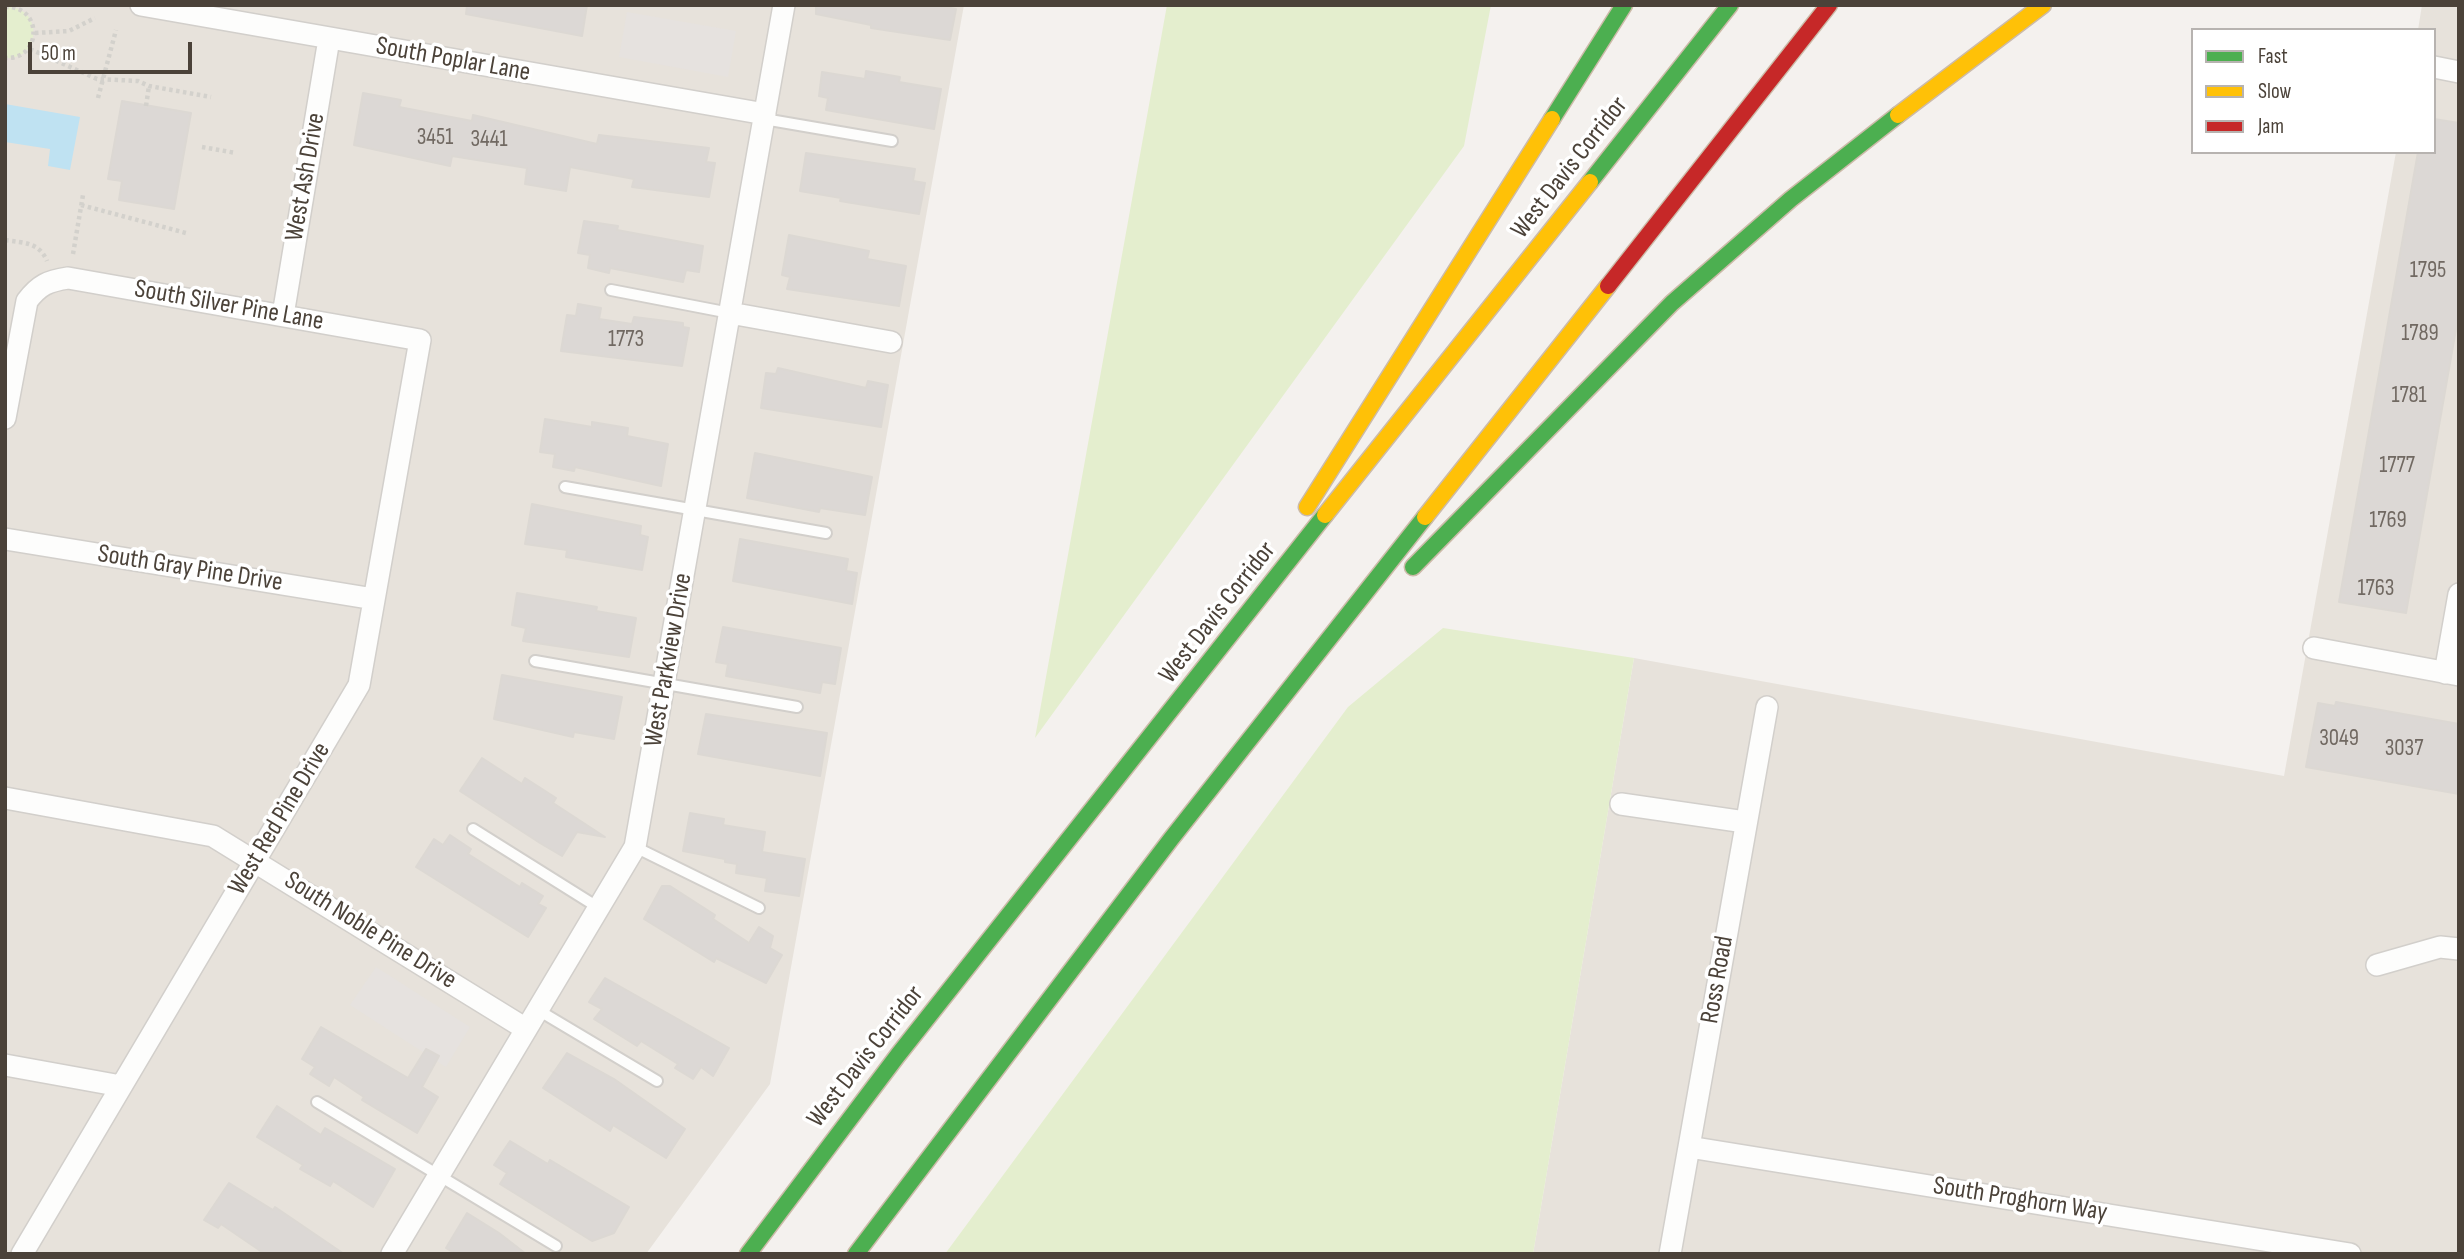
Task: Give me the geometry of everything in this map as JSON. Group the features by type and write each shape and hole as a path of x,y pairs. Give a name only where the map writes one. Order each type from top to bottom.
{"highway":[{"path":"1219,650 1623,5"},
{"name":"West Davis Corridor","path":"748,1254 898,1055 1730,5"},
{"path":"856,1254 1026,1027 1829,5"},
{"path":"1318,653 1447,534 1623,350 1711,267 1829,168 2043,5"}],"street":[{"name":"South Poplar Lane","path":"141,5 765,116"},
{"name":"West Parkview Drive","path":"392,1254 635,847 784,5"},
{"name":"West Ash Drive","path":"282,315 330,39"},
{"path":"2436,67 2459,72"},
{"name":"South Silver Pine Lane","path":"5,418 27,301 38,286 68,278 420,340"},
{"path":"730,313 891,342"},
{"name":"West Red Pine Drive","path":"22,1254 359,685 420,340"},
{"name":"South Gray Pine Drive","path":"5,539 374,599"},
{"path":"2314,648 2452,674 2459,594"},
{"name":"Ross Road","path":"1670,1254 1767,707"},
{"name":"South Noble Pine Drive","path":"5,798 213,836 256,860 526,1029"},
{"path":"1621,804 1745,822"},
{"path":"2377,965 2440,947 2459,950"},
{"path":"5,1065 121,1086"},
{"name":"South Proghorn Way","path":"1689,1147 2350,1254"}],"lane":[{"path":"765,116 892,141"},
{"path":"611,290 730,313"},
{"path":"565,487 826,533"},
{"path":"535,661 797,707"},
{"path":"473,829 599,908"},
{"path":"635,847 759,908"},
{"path":"538,1010 657,1082"},
{"path":"317,1102 556,1246"}],"path":[{"path":"5,7 16,7 29,16 35,33 30,49 17,58 5,58"},
{"path":"35,33 69,32 95,18"},
{"path":"98,98 106,80 116,30"},
{"path":"30,49 97,79 138,81 149,86 211,97"},
{"path":"146,106 149,86"},
{"path":"202,147 236,153"},
{"path":"73,254 83,195"},
{"path":"81,205 186,233"},
{"path":"5,240 34,244 42,250 47,261"}],"shaded area":[{"path":"5,5 964,5 770,1084 646,1254 5,1254"},
{"path":"2422,5 2459,5 2459,1254 1533,1254 1634,658 2284,776 2396,154 2436,154 2436,28 2418,28"},
{"path":"627,12 736,31 728,77 619,57"},
{"path":"376,967 470,1027 446,1067 350,1005"}],"green space":[{"path":"1167,5 1491,5 1464,146 1035,738"},
{"path":"5,7 26,14 34,32 26,51 5,58"},
{"path":"1443,628 1634,658 1533,1254 945,1254 1348,707"}],"water":[{"path":"5,104 80,117 70,170 48,166 50,149 5,142"}],"building":[{"path":"467,5 587,5 582,36 466,14"},
{"path":"816,5 936,5 956,9 950,40 871,28 871,25 816,14"},
{"path":"866,71 900,77 899,82 941,89 934,129 826,110 828,98 819,96 822,72 865,79"},
{"path":"363,93 401,100 399,107 472,121 473,115 597,144 599,135 709,148 706,162 715,163 709,197 632,187 634,179 570,167 566,191 525,184 527,168 452,156 450,166 354,145"},
{"path":"122,101 191,113 174,209 119,200 122,181 108,179"},
{"path":"2436,119 2459,123 2459,312 2406,613 2339,602 2418,154 2436,154"},
{"path":"806,153 915,169 913,181 925,183 919,214 840,201 841,198 800,191"},
{"path":"584,221 703,246 699,272 686,270 683,282 610,268 609,273 588,268 590,255 578,253"},
{"path":"789,235 869,251 867,259 906,266 899,306 787,289 790,277 782,275"},
{"path":"578,304 601,308 599,319 632,324 634,317 683,323 683,327 689,328 682,366 561,351 567,315 576,316"},
{"path":"778,368 866,388 868,381 888,385 881,427 761,408 766,373 776,374"},
{"path":"545,419 592,427 592,422 628,428 627,436 668,444 661,486 575,467 574,471 553,467 555,454 540,452"},
{"path":"755,453 872,477 865,515 820,508 819,512 747,498"},
{"path":"532,504 641,526 640,535 648,537 642,570 566,557 567,550 525,544"},
{"path":"740,539 848,559 846,571 857,573 852,604 733,581"},
{"path":"517,593 597,607 596,611 636,618 629,657 523,641 526,628 512,625"},
{"path":"723,627 841,648 835,684 822,682 820,693 726,676 728,664 716,662"},
{"path":"502,675 622,697 614,739 574,732 573,737 494,719"},
{"path":"2336,702 2459,724 2459,794 2306,767 2318,703 2335,706"},
{"path":"706,714 827,733 820,776 698,754"},
{"path":"482,758 522,784 525,778 556,798 553,803 605,837 577,832 562,856 540,843 460,791"},
{"path":"690,813 724,819 723,825 765,832 762,852 805,859 799,896 765,891 767,878 736,873 737,864 725,862 725,859 683,851"},
{"path":"450,835 471,849 468,854 520,887 522,883 543,896 538,904 546,908 528,937 416,867 434,839 443,845"},
{"path":"662,886 670,886 715,915 713,919 749,943 759,927 773,936 770,948 782,955 766,983 716,958 714,962 644,919"},
{"path":"605,978 729,1048 713,1076 701,1067 693,1079 675,1068 678,1064 641,1041 637,1046 594,1019 602,1009 589,1002"},
{"path":"321,1027 408,1078 426,1049 439,1056 422,1087 438,1097 417,1133 362,1100 364,1097 334,1077 329,1086 310,1074 315,1067 302,1059"},
{"path":"567,1053 614,1079 685,1129 666,1158 613,1125 610,1131 543,1088"},
{"path":"277,1106 321,1135 325,1128 395,1169 373,1207 333,1181 330,1186 300,1169 303,1165 257,1137"},
{"path":"510,1141 548,1164 550,1160 629,1207 614,1233 592,1241 500,1184 507,1173 494,1165"},
{"path":"229,1183 273,1210 275,1207 344,1254 265,1254 221,1224 218,1228 204,1220"},
{"path":"467,1213 526,1254 456,1254 446,1248"}],"traffic: fast":[{"path":"1552,119 1624,5"},
{"path":"1590,182 1730,5"},
{"path":"1413,567 1672,303 1791,199 1898,115"},
{"path":"748,1254 898,1055 1325,515"},
{"path":"856,1254 1171,839 1425,517"}],"traffic: slow":[{"path":"1898,115 2043,5"},
{"path":"1307,507 1552,119"},
{"path":"1325,515 1590,182"},
{"path":"1425,517 1608,286"}],"traffic: jam":[{"path":"1608,286 1829,5"}]}
